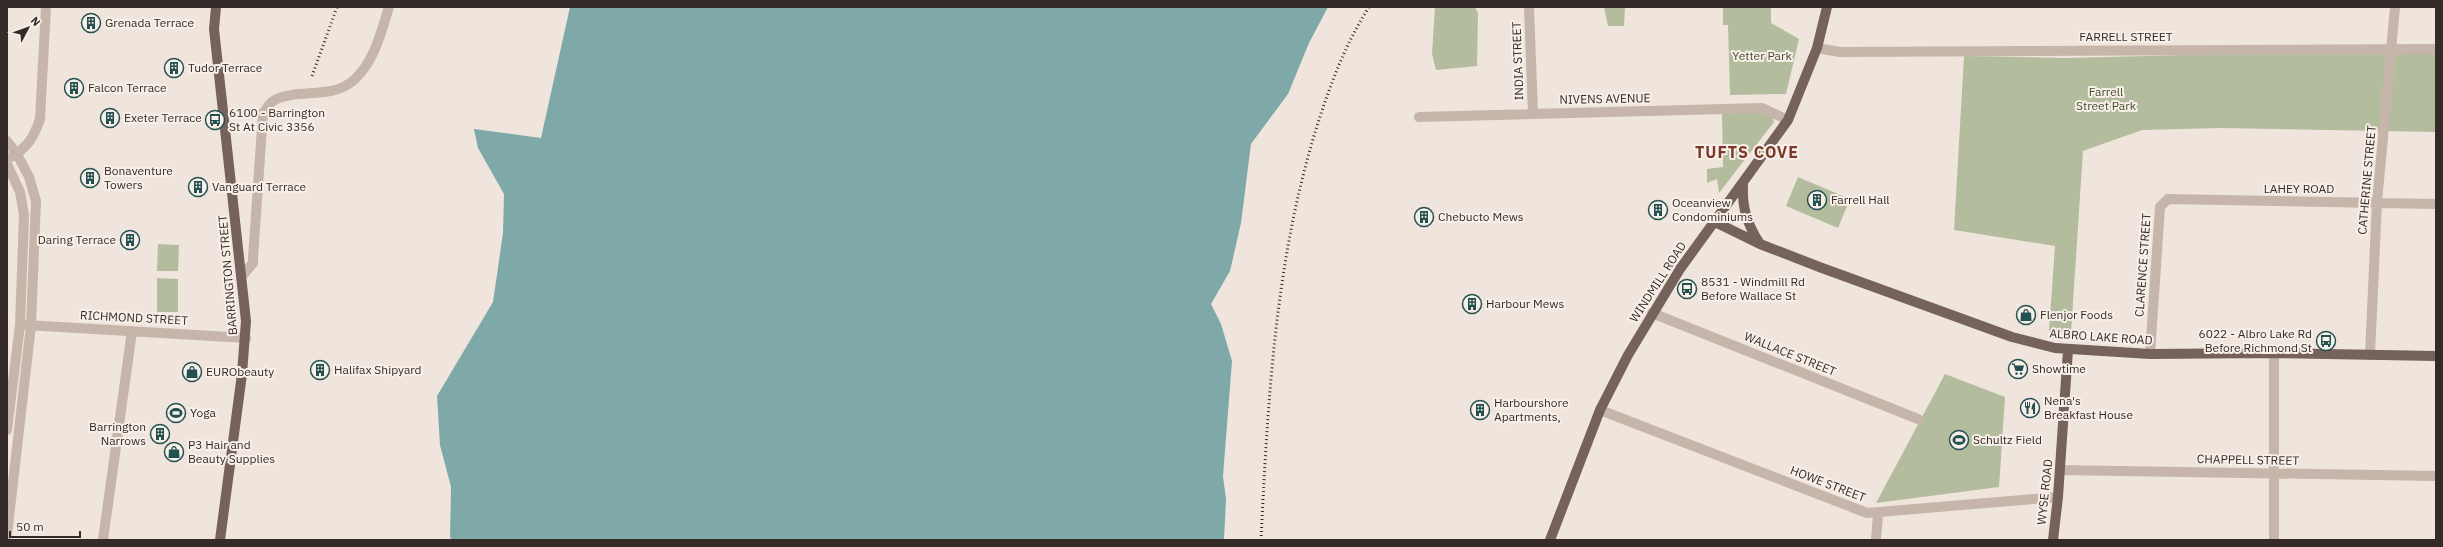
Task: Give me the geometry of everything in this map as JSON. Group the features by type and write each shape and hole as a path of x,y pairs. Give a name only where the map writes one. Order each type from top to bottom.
{"main road":[{"name":"BARRINGTON STREET","path":"216,7 214,29 243,275 246,338 220,540"},
{"name":"WINDMILL ROAD","path":"1551,540 1600,410 1612,383 1652,313 1680,269 1743,185 1788,120 1817,48 1827,7"},
{"path":"1743,185 1742,205 1749,228 1760,244"},
{"name":"ALBRO LAKE ROAD","path":"1715,222 1760,244 2012,337 2068,350 2150,354 2274,353 2370,356 2436,356"},
{"name":"WYSE ROAD","path":"2053,540 2058,497 2068,350"}],"street":[{"path":"7,159 17,154 27,146 34,136 40,118 46,7"},
{"path":"243,275 252,263 253,258 263,113 272,102 278,99 324,93 343,87 355,79 374,53 389,7"},
{"name":"INDIA STREET","path":"1529,7 1533,114"},
{"name":"CATHERINE STREET","path":"2370,356 2377,202 2395,7"},
{"name":"FARRELL STREET","path":"1817,48 1840,52 2391,48 2436,49"},
{"name":"NIVENS AVENUE","path":"1419,117 1762,108 1788,120"},
{"path":"7,141 17,154 29,177 36,201 31,325 7,535"},
{"path":"7,164 20,192 24,215 20,325 7,430"},
{"name":"LAHEY ROAD","path":"2164,202 2168,199 2436,204"},
{"name":"CLARENCE STREET","path":"2150,354 2160,207 2164,202"},
{"name":"WALLACE STREET","path":"1652,313 1918,419"},
{"name":"RICHMOND STREET","path":"20,325 246,338"},
{"path":"103,540 132,331"},
{"path":"2274,353 2274,540"},
{"name":"HOWE STREET","path":"1600,410 1867,513 1878,514 1927,508 2058,497"},
{"name":"CHAPPELL STREET","path":"2060,470 2436,476"},
{"path":"1876,540 1878,514"}],"green space":[{"path":"1435,7 1475,7 1478,13 1477,66 1436,70 1432,54"},
{"path":"1604,7 1625,7 1624,26 1608,26"},
{"name":"Yetter Park","path":"1723,7 1771,7 1771,23 1799,39 1786,94 1730,95 1728,25 1723,25"},
{"name":"Farrell Street Park","path":"2436,50 2436,132 2221,128 2142,130 2083,151 2071,333 2049,331 2055,246 1954,230 1964,56 2066,58"},
{"path":"1759,111 1772,116 1774,122 1719,193 1717,179 1707,183 1707,169 1723,167 1722,112"},
{"path":"1798,177 1850,199 1838,228 1786,206"},
{"path":"158,244 179,245 178,271 157,271"},
{"path":"157,278 178,279 178,312 157,312"},
{"path":"1945,374 2005,397 1999,487 1876,503"}],"water":[{"path":"570,7 1328,7 1309,43 1288,94 1251,144 1241,223 1230,271 1211,304 1221,324 1232,361 1223,476 1226,499 1224,540 452,540 450,537 451,487 440,445 437,396 493,302 503,233 504,194 478,148 474,129 541,138"}],"railway":[{"path":"312,76 337,7"},
{"path":"1261,540 1267,434 1276,329 1292,225 1303,174 1328,93 1346,49 1369,7"}],"place":[{"name":"Grenada Terrace","path":"91,23"},
{"name":"Tudor Terrace","path":"174,68"},
{"name":"Falcon Terrace","path":"74,88"},
{"name":"Exeter Terrace","path":"110,118"},
{"name":"6100 - Barrington St At Civic 3356","path":"215,120"},
{"name":"Bonaventure Towers","path":"90,178"},
{"name":"Vanguard Terrace","path":"198,187"},
{"name":"Farrell Hall","path":"1817,200"},
{"name":"Oceanview Condominiums","path":"1658,210"},
{"name":"Chebucto Mews","path":"1424,217"},
{"name":"Daring Terrace","path":"130,240"},
{"name":"8531 - Windmill Rd Before Wallace St","path":"1687,289"},
{"name":"Harbour Mews","path":"1472,304"},
{"name":"Flenjor Foods","path":"2026,315"},
{"name":"6022 - Albro Lake Rd Before Richmond St","path":"2326,341"},
{"name":"Showtime","path":"2018,369"},
{"name":"Halifax Shipyard","path":"320,370"},
{"name":"EURObeauty","path":"192,372"},
{"name":"Nena's Breakfast House","path":"2030,408"},
{"name":"Harbourshore Apartments,","path":"1480,410"},
{"name":"Yoga","path":"176,413"},
{"name":"Barrington Narrows","path":"160,434"},
{"name":"Schultz Field","path":"1959,440"},
{"name":"P3 Hair and Beauty Supplies","path":"174,452"}],"district":[{"name":"TUFTS COVE","path":"1747,152"}]}
